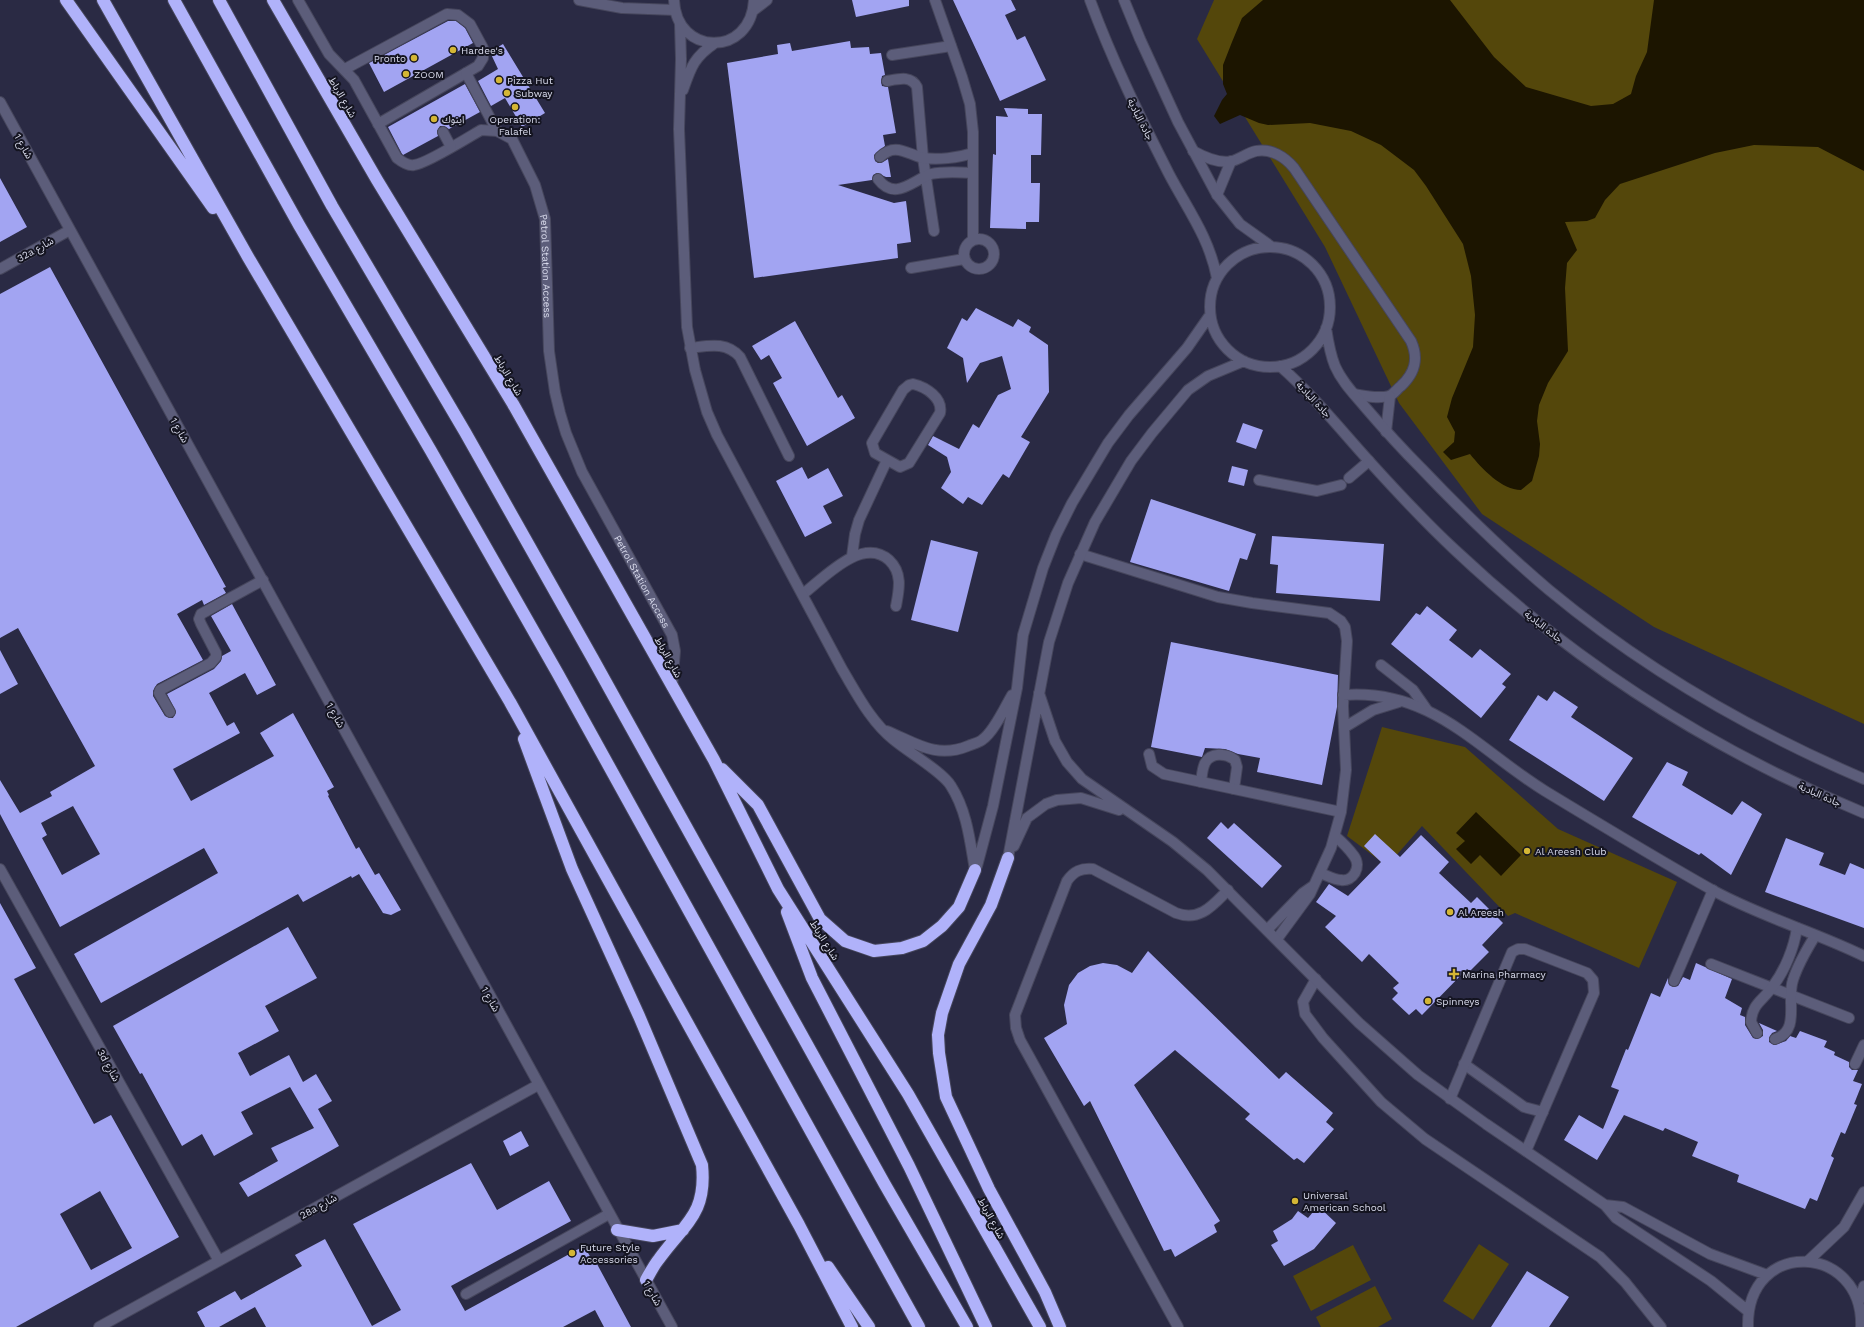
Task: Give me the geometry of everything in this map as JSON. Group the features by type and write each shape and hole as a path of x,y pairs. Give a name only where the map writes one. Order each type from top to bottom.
{"highway":[{"path":"66,0 248,256"},
{"path":"104,0 248,256 510,702 799,1225 852,1327"},
{"path":"174,0 299,225 432,451 558,674 919,1327"},
{"path":"219,0 332,206 465,432 884,1183 967,1327"},
{"name":"شارع الرباط","path":"273,0 377,180 512,404 714,760 778,890 912,1100 1040,1327"},
{"path":"510,702 572,869 639,1016 697,1150 702,1172 702,1194 691,1220 658,1260 646,1280"},
{"path":"714,760 758,805 820,919 845,941 874,950 902,948 923,941 942,926 959,907 976,870"},
{"path":"1008,858 991,904 960,964 944,1006 938,1035 939,1053 946,1097 989,1189 1044,1292 1060,1327"},
{"path":"778,890 812,978 909,1166 986,1327"},
{"path":"799,1225 869,1327"},
{"path":"617,1230 653,1236 683,1230"}],"street":[{"path":"298,0 329,54 354,80 398,158 408,165 420,164 481,130 497,130 466,73"},
{"path":"579,0 622,8 675,5 680,24 680,164 687,327 690,348 707,412 717,435 842,669 862,703 882,728 894,740 950,784 963,809 976,870"},
{"path":"680,24 686,32 705,42 726,42 736,37 744,30 750,21 754,5 767,0"},
{"path":"934,0 970,104 973,153 973,240"},
{"name":"جادة البادية","path":"1090,0 1130,97 1170,176 1203,232 1211,251 1217,278"},
{"path":"1124,0 1140,39 1193,152 1217,195 1240,224 1272,247 1296,253 1316,269 1327,291 1329,316 1326,328 1313,349 1292,363 1280,366 1262,366 1244,361 1225,347 1213,327 1210,315 1211,296 1217,278 1225,267 1246,252 1272,247"},
{"path":"345,69 447,14 462,17 470,24 483,48 481,62 426,101 378,124"},
{"path":"680,101 691,65 700,54 715,43"},
{"path":"892,56 951,46"},
{"path":"887,81 910,79 917,87 923,158 934,231"},
{"name":"شارع 1","path":"0,102 263,580 617,1230 672,1327"},
{"name":"Petrol Station Access","path":"497,130 516,144 535,185 542,208 546,231 550,358 555,392 566,433 582,472 672,635 675,651 672,686"},
{"path":"443,132 451,147"},
{"path":"880,157 889,150 900,149 923,158 950,157 973,153"},
{"path":"1193,152 1211,159 1231,161 1255,151 1270,152 1284,157 1294,168 1414,348 1416,362 1414,369 1406,381 1390,396 1372,397 1354,394"},
{"path":"1217,195 1231,161"},
{"path":"878,179 886,187 897,190 926,176 937,173 972,173"},
{"name":"32a شارع","path":"0,269 70,230"},
{"path":"979,239 990,242 995,252 992,264 983,270 971,268 964,259 965,248 973,240 979,239"},
{"path":"911,268 964,259"},
{"path":"976,870 993,806 1017,688 1024,635 1032,601 1056,535 1072,503 1108,443 1129,415 1178,360 1210,315"},
{"path":"1326,328 1335,365 1345,383 1386,432 1489,537 1550,590 1621,644 1657,669 1733,714 1864,779"},
{"path":"690,348 720,345 736,352 740,357 789,456"},
{"path":"1008,858 1049,642 1080,554 1095,522 1124,473 1152,433 1179,399 1193,386 1208,376 1244,361"},
{"name":"جادة البادية","path":"1280,366 1309,392 1409,505 1497,588 1552,633 1604,671 1712,740 1769,770 1864,813"},
{"path":"909,385 917,385 938,399 941,408 940,413 907,466 900,468 887,460 875,453 872,443 903,390 909,385"},
{"path":"1386,432 1390,396"},
{"path":"852,556 855,534 859,520 887,460"},
{"path":"1349,478 1369,461"},
{"path":"1259,480 1317,491 1340,485"},
{"path":"803,594 852,556 869,552 878,553 886,557 892,563 900,579 896,606"},
{"path":"1080,554 1218,597 1252,603 1323,611 1336,616 1341,621 1347,633 1344,695 1346,770 1342,812 1335,836 1309,897 1277,939"},
{"path":"170,712 159,693 160,690 211,663 216,657 216,653 199,620 201,614 263,580"},
{"path":"1381,665 1405,683 1427,710"},
{"path":"882,728 903,737 910,742 937,752 958,750 982,740 995,724 1017,688"},
{"path":"1039,693 1053,736 1066,762 1091,786 1185,851 1228,890 1388,1049 1450,1098 1605,1205 1620,1221 1711,1281 1748,1311"},
{"path":"1344,695 1373,694 1401,701 1427,710 1450,722 1545,790 1713,890 1815,936 1864,956"},
{"path":"1345,727 1373,710 1401,701"},
{"path":"1149,754 1152,766 1160,772 1342,812"},
{"path":"1201,782 1205,762 1213,755 1227,755 1235,760 1237,767 1234,789"},
{"path":"1008,858 1027,818 1046,804 1069,798 1081,798 1092,800 1131,814"},
{"path":"1320,873 1341,880 1350,878 1356,870 1357,861 1354,856 1335,836"},
{"name":"3d شارع","path":"0,869 219,1261"},
{"path":"1178,1327 1020,1040 1016,1028 1015,1015 1067,881 1080,869 1093,869 1176,913 1189,916 1202,914 1228,890"},
{"path":"1268,930 1302,893 1313,886"},
{"path":"1674,981 1713,890"},
{"path":"1757,1032 1751,1022 1751,1014 1754,1007 1772,988 1793,945 1797,928"},
{"path":"1775,1040 1786,1034 1791,1024 1790,995 1793,979 1815,936"},
{"path":"1450,1098 1510,955 1515,950 1524,949 1587,973 1593,980 1594,993 1526,1151"},
{"path":"1711,964 1849,1018"},
{"path":"1316,979 1303,1002 1305,1014 1323,1038 1381,1102 1425,1140 1600,1257 1625,1282 1661,1327"},
{"path":"1855,1064 1864,1045"},
{"path":"1464,1064 1524,1107 1543,1112"},
{"name":"28a شارع","path":"99,1327 538,1085"},
{"path":"1808,1262 1844,1227 1864,1192"},
{"path":"1605,1205 1623,1207 1698,1248 1767,1276"},
{"path":"466,1294 609,1214"},
{"path":"1748,1327 1748,1311 1754,1292 1767,1276 1779,1267 1793,1262 1822,1264 1845,1278 1854,1288 1859,1301 1862,1315 1861,1327"},
{"path":"1859,1301 1864,1286"}],"shaded area":[{"path":"1214,0 1864,0 1864,724 1654,627 1482,514 1399,403 1325,247 1197,39"},
{"path":"1263,0 1450,0 1494,57 1526,87 1591,106 1613,104 1631,94 1636,76 1647,52 1654,0 1864,0 1864,171 1818,147 1754,145 1715,153 1620,184 1605,200 1595,218 1587,221 1565,222 1577,250 1567,263 1565,288 1568,351 1548,383 1539,405 1537,421 1540,444 1539,456 1532,481 1521,490 1514,489 1493,478 1470,454 1451,460 1443,452 1454,442 1455,432 1447,417 1452,398 1473,347 1475,315 1471,276 1463,244 1414,170 1381,145 1351,131 1310,123 1268,125 1240,115 1220,124 1214,116 1222,100 1227,94 1223,84 1223,65 1242,18"},
{"name":"Al Areesh Club","path":"1382,727 1465,747 1558,829 1677,882 1639,968 1515,913 1508,916 1422,826 1387,866 1347,836"},
{"path":"1476,812 1521,855 1501,876 1480,855 1471,864 1456,849 1465,841 1456,833"},
{"path":"1479,1244 1509,1264 1473,1320 1443,1301"},
{"path":"1353,1245 1371,1280 1311,1311 1293,1276"},
{"path":"1375,1286 1392,1319 1378,1327 1321,1327 1316,1317"}],"building":[{"path":"852,0 909,0 909,6 856,17"},
{"path":"953,0 1011,0 1016,10 1005,15 1017,40 1025,36 1046,80 1000,101"},
{"path":"448,21 456,21 465,28 473,43 384,92 369,63"},
{"path":"850,41 851,48 869,47 870,54 881,53 885,75 882,76 881,82 882,86 888,87 896,133 883,135 885,146 874,155 875,161 878,163 888,159 891,177 886,177 877,173 873,175 872,180 838,185 894,203 906,201 911,242 897,244 898,258 754,278 727,63 778,54 777,45 790,43 792,51"},
{"path":"503,44 545,113 522,127 505,98 491,106 478,81 498,69 490,52"},
{"name":"اينوك","path":"465,84 480,112 449,129 444,126 440,126 437,131 438,136 403,155 388,127"},
{"path":"1004,108 1028,109 1028,114 1042,114 1041,155 1031,155 1031,183 1040,183 1039,222 1026,222 1026,229 990,228 993,154 996,155 996,116 1008,117"},
{"path":"0,178 27,227 0,242"},
{"path":"50,267 226,587 223,588 226,593 204,605 202,600 177,614 203,660 157,684 153,691 153,696 165,716 173,718 176,712 167,694 214,669 221,661 222,656 231,651 211,616 232,604 276,685 257,695 245,673 209,693 227,726 234,722 240,733 173,769 191,801 274,756 260,733 293,713 334,787 327,791 328,796 356,849 359,847 375,875 379,873 401,910 391,915 383,913 359,874 352,878 351,876 303,902 298,894 101,1003 74,954 218,873 204,848 60,927 0,814 0,780 20,813 52,796 50,792 95,766 18,628 0,638 0,294","holes":["73,806 100,854 62,875 42,838 47,835 41,823"]},
{"path":"976,308 1013,327 1018,319 1031,327 1029,332 1048,345 1049,392 1021,437 1030,442 1009,478 1003,474 982,505 968,497 963,504 941,488 951,472 947,457 928,445 933,436 959,449 973,424 979,428 998,395 1011,389 1002,356 980,363 967,383 963,358 947,348 962,318 967,321"},
{"path":"795,321 838,398 842,395 855,418 807,446 773,383 782,378 769,355 761,360 752,346"},
{"path":"1243,423 1263,430 1256,449 1236,442"},
{"path":"1232,466 1248,470 1244,486 1228,482"},
{"path":"802,467 808,479 828,468 843,496 823,506 832,523 805,537 776,481"},
{"path":"1151,499 1256,534 1247,560 1240,558 1229,591 1130,562"},
{"path":"1272,536 1384,544 1380,601 1276,593 1278,565 1270,564"},
{"path":"931,540 978,552 958,632 911,620"},
{"path":"1427,606 1457,630 1449,640 1472,658 1480,649 1511,674 1502,684 1506,687 1481,718 1391,644 1416,613 1420,615"},
{"path":"1171,642 1338,675 1337,707 1322,785 1257,772 1260,758 1238,754 1225,749 1205,748 1202,757 1151,747"},
{"path":"0,650 18,684 0,694"},
{"path":"1554,691 1578,707 1571,717 1633,758 1604,801 1509,740 1538,695 1547,701"},
{"path":"1667,762 1688,772 1682,785 1732,815 1742,801 1762,814 1731,875 1701,853 1699,855 1632,817"},
{"path":"1221,822 1228,829 1234,823 1282,866 1262,888 1207,838"},
{"path":"1375,834 1400,857 1421,835 1449,862 1439,873 1471,903 1477,897 1503,923 1482,945 1489,952 1470,971 1467,969 1422,1015 1416,1009 1409,1015 1392,999 1398,993 1393,988 1399,983 1369,954 1362,962 1325,927 1336,916 1316,902 1329,884 1348,896 1381,862 1364,846"},
{"path":"1786,838 1824,853 1819,865 1845,875 1850,863 1864,869 1864,928 1765,892"},
{"path":"0,903 36,968 14,979 94,1124 111,1115 179,1237 16,1327 0,1327","holes":["100,1191 132,1248 91,1270 60,1214"]},
{"path":"288,927 317,978 265,1006 279,1031 238,1053 250,1076 289,1055 303,1082 316,1074 332,1101 318,1109 339,1146 248,1197 239,1183 278,1161 271,1148 314,1128 290,1087 241,1112 253,1134 214,1156 202,1134 182,1146 142,1073 140,1074 113,1026"},
{"name":"Universal American School","path":"1148,951 1279,1079 1286,1072 1333,1113 1326,1122 1334,1129 1304,1163 1297,1158 1294,1160 1245,1119 1250,1114 1175,1050 1134,1085 1220,1221 1214,1225 1217,1232 1175,1257 1171,1249 1164,1251 1090,1101 1084,1106 1044,1038 1067,1024 1064,1005 1069,985 1078,973 1090,966 1103,963 1117,965 1132,973"},
{"path":"1696,963 1732,979 1725,998 1742,1008 1740,1015 1745,1017 1745,1025 1753,1038 1757,1039 1763,1036 1763,1030 1759,1023 1777,1031 1772,1033 1769,1038 1769,1042 1774,1045 1786,1041 1790,1036 1796,1038 1800,1031 1827,1041 1824,1047 1835,1052 1834,1055 1849,1062 1849,1067 1852,1070 1858,1070 1853,1081 1862,1084 1854,1104 1857,1105 1845,1134 1841,1132 1831,1156 1834,1158 1817,1201 1810,1198 1805,1209 1737,1182 1739,1175 1692,1156 1698,1142 1665,1128 1663,1131 1624,1115 1597,1160 1564,1140 1579,1115 1603,1129 1619,1090 1611,1087 1651,993 1660,997 1668,978 1669,985 1674,987 1678,986 1683,977 1690,980"},
{"path":"521,1131 529,1146 510,1156 503,1141"},
{"path":"471,1163 497,1210 549,1181 571,1221 451,1286 465,1311 584,1246 595,1265 597,1264 631,1327 604,1327 595,1310 563,1327 266,1327 255,1307 219,1327 205,1327 197,1312 235,1291 241,1300 302,1266 295,1255 325,1239 372,1326 401,1310 353,1224"},
{"path":"1318,1206 1336,1223 1314,1249 1284,1266 1271,1245 1278,1241 1273,1231 1292,1219 1298,1211 1308,1218"},
{"path":"1527,1271 1569,1297 1549,1327 1491,1327"}],"place":[{"name":"Hardee's","path":"453,50"},
{"name":"Pronto","path":"414,58"},
{"name":"ZOOM","path":"406,74"},
{"name":"Pizza Hut","path":"499,80"},
{"name":"Subway","path":"507,93"},
{"name":"Operation: Falafel","path":"515,107"},
{"name":"اينوك","path":"434,119"},
{"name":"Al Areesh Club","path":"1527,851"},
{"name":"Al Areesh","path":"1450,912"},
{"name":"Marina Pharmacy","path":"1454,974"},
{"name":"Spinneys","path":"1428,1001"},
{"name":"Universal American School","path":"1295,1201"},
{"name":"Future Style Accessories","path":"572,1253"}]}
